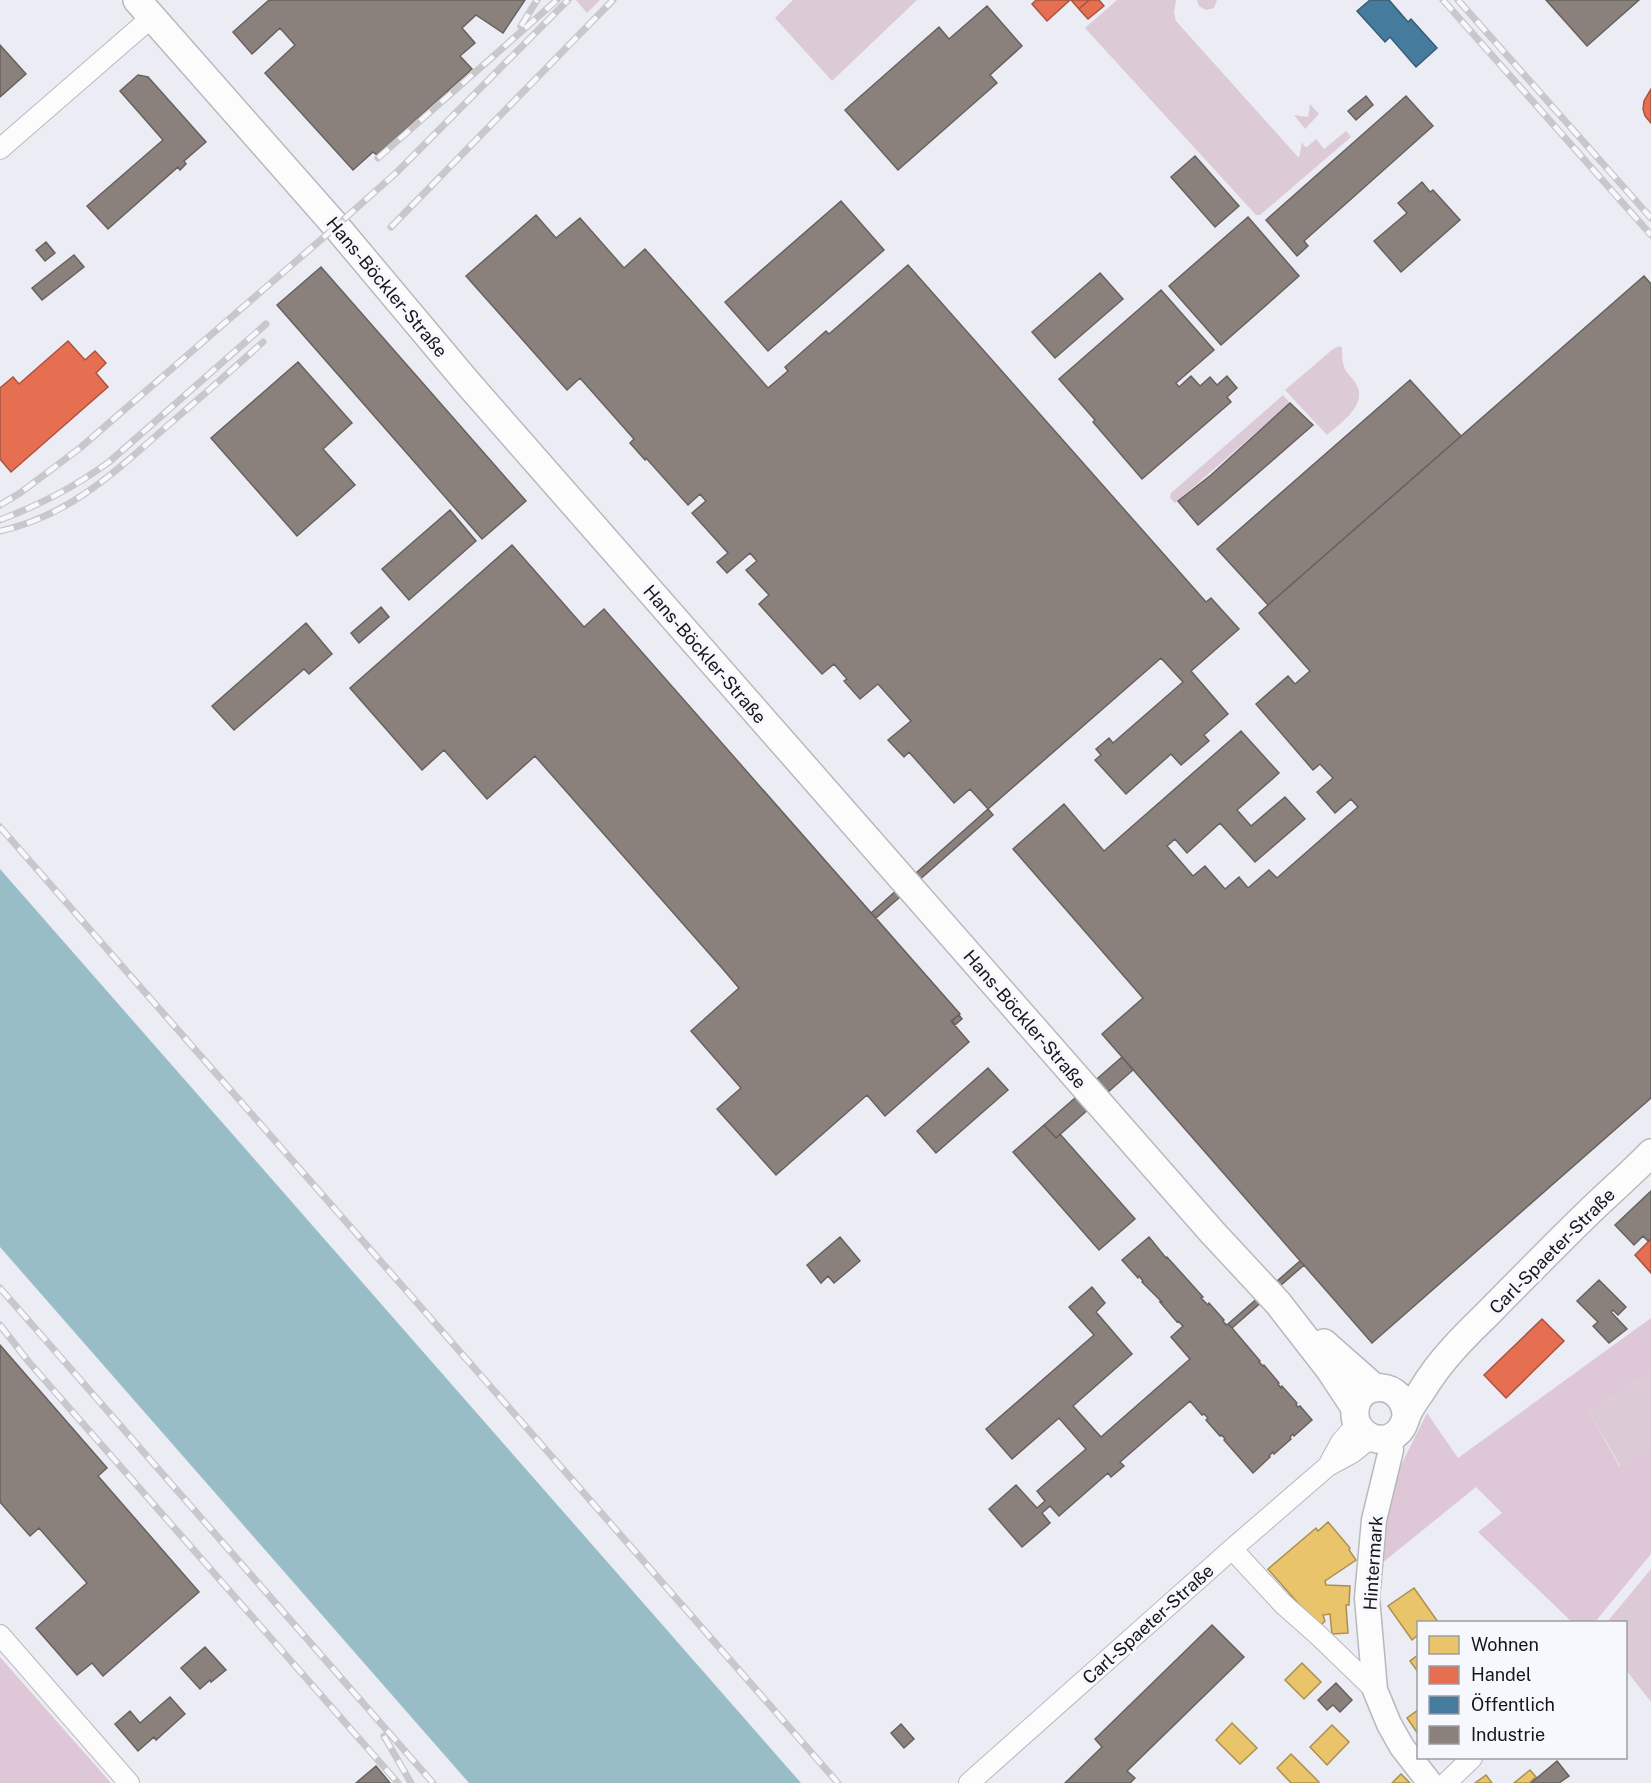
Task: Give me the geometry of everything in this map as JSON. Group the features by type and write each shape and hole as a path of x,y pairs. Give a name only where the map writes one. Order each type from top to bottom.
{"main road":[{"name":"Hans-Böckler-Straße","path":"144,8 336,226 544,471 1204,1223 1278,1304 1330,1370 1368,1427"},
{"name":"Carl-Spaeter-Straße","path":"1453,1349 1408,1377 1384,1389 1366,1392 1359,1398 1368,1427 1401,1429 1421,1391 1453,1349 1651,1153"},
{"name":"Hans-Böckler-Straße","path":"1278,1304 1384,1389"},
{"path":"1384,1389 1403,1401 1406,1416"}],"street":[{"path":"0,149 144,8"},
{"name":"Carl-Spaeter-Straße","path":"969,1783 1328,1466 1341,1442 1368,1427"},
{"name":"Hintermark","path":"1368,1427 1391,1450 1374,1520 1367,1598 1375,1690 1389,1724 1402,1747 1430,1783"},
{"name":"Hintermark","path":"1232,1549 1283,1604 1375,1690"},
{"path":"0,1635 129,1783"},
{"path":"1446,1783 1471,1759"}],"shaded area":[{"path":"576,0 600,0 587,13"},
{"path":"793,0 917,0 832,81 775,18"},
{"path":"1117,0 1176,0 1174,13 1176,21 1299,158 1302,142 1307,147 1316,139 1324,149 1346,131 1351,137 1260,215 1256,215 1085,28"},
{"path":"1197,0 1217,0 1214,8 1206,10 1199,6"},
{"path":"1310,104 1319,114 1305,129 1294,115 1308,117"},
{"path":"1340,346 1347,373 1357,386 1358,401 1350,414 1327,435 1285,390 1333,349"},
{"path":"1283,395 1290,403 1175,503 1170,498 1171,493"},
{"path":"1651,1318 1651,1372 1590,1413 1619,1466 1651,1447 1651,1554 1596,1621 1571,1621 1478,1532 1502,1513 1476,1487 1376,1568 1379,1533 1396,1479 1427,1413 1458,1458"},
{"path":"1651,1372 1651,1447 1620,1466 1590,1413"},
{"path":"1651,1569 1651,1702 1627,1671 1627,1621 1608,1621"},
{"path":"0,1657 111,1783 0,1783"}],"water":[{"path":"0,869 801,1783 469,1783 0,1247"}],"building: Wohnen":[{"path":"1328,1522 1350,1548 1356,1560 1325,1581 1326,1585 1350,1586 1349,1605 1346,1605 1348,1633 1332,1634 1330,1614 1323,1615 1325,1621 1319,1627 1268,1569 1316,1528 1318,1531"},
{"path":"1414,1588 1437,1621 1417,1621 1417,1636 1412,1640 1388,1606"},
{"path":"1417,1656 1417,1671 1410,1661"},
{"path":"1302,1663 1321,1682 1304,1699 1285,1680"},
{"path":"1417,1711 1417,1733 1407,1718"},
{"path":"1232,1723 1257,1748 1240,1764 1216,1740"},
{"path":"1332,1725 1349,1742 1327,1765 1310,1747"},
{"path":"1291,1754 1318,1783 1291,1783 1277,1768"},
{"path":"1530,1770 1536,1777 1529,1783 1514,1783"},
{"path":"1401,1774 1410,1783 1392,1783"},
{"path":"1486,1775 1492,1783 1475,1783"}],"building: Handel":[{"path":"1036,0 1070,0 1047,21 1032,4"},
{"path":"1071,0 1089,0 1079,9"},
{"path":"1089,0 1099,0 1104,6 1088,19 1079,9"},
{"path":"1651,89 1651,123 1643,109 1644,101"},
{"path":"68,341 85,360 95,351 106,363 96,373 108,387 11,472 0,459 0,388 13,377 19,384"},
{"path":"1651,1239 1651,1273 1635,1255"},
{"path":"1542,1319 1564,1341 1506,1398 1484,1375"}],"building: Öffentlich":[{"path":"1370,0 1389,0 1408,22 1411,19 1437,48 1416,67 1390,37 1385,42 1357,11"}],"building: Industrie":[{"path":"269,0 525,0 503,33 476,15 462,28 475,43 460,56 472,69 377,155 373,152 353,170 265,73 295,45 280,28 252,54 233,32"},
{"path":"1546,0 1639,0 1587,46"},
{"path":"987,6 1022,46 990,75 997,83 898,170 845,110 939,27 949,39"},
{"path":"0,45 26,74 0,97"},
{"path":"138,75 148,77 206,142 184,161 186,164 180,170 178,167 108,229 87,206 163,140 120,91"},
{"path":"1366,96 1373,105 1356,120 1348,111"},
{"path":"1406,96 1433,126 1304,241 1308,246 1297,256 1266,220"},
{"path":"1195,156 1239,206 1215,227 1171,177"},
{"path":"1422,182 1430,192 1433,190 1460,220 1401,272 1374,241 1407,213 1398,203"},
{"path":"841,201 884,250 768,351 725,302"},
{"path":"536,215 556,238 580,218 624,268 645,249 768,388 788,371 785,367 826,331 829,334 908,265 1206,602 1211,598 1239,629 1191,671 1228,714 1204,735 1209,741 1181,765 1171,754 1126,794 1095,760 1101,755 1096,749 1109,738 1113,743 1183,682 1161,658 988,809 970,789 954,803 909,752 904,757 888,740 911,721 878,684 860,699 844,681 847,679 834,664 822,674 759,604 769,595 746,570 757,561 750,553 727,573 717,562 728,553 692,513 706,501 700,494 688,505 630,443 634,439 580,378 567,390 466,276"},
{"path":"1248,217 1299,276 1221,345 1169,286"},
{"path":"46,242 55,253 45,261 36,250"},
{"path":"74,255 84,267 42,300 32,288"},
{"path":"321,267 526,501 482,539 277,305"},
{"path":"1100,273 1123,299 1055,358 1032,332"},
{"path":"1644,276 1651,284 1651,1098 1372,1343 1102,1034 1143,998 1013,849 1064,804 1104,851 1241,731 1279,773 1237,810 1251,826 1285,797 1305,819 1255,862 1220,823 1187,853 1175,839 1167,846 1193,876 1205,866 1225,889 1239,877 1248,888 1269,870 1277,878 1358,807 1351,799 1335,813 1317,792 1333,778 1320,764 1313,770 1256,704 1288,676 1295,684 1310,671 1259,613"},
{"path":"1161,290 1214,350 1176,383 1179,387 1191,376 1200,386 1210,377 1217,385 1227,376 1237,388 1227,397 1231,402 1142,479 1059,379"},
{"path":"298,362 352,423 323,449 355,485 297,536 211,438"},
{"path":"1410,380 1461,436 1268,605 1217,549"},
{"path":"1290,403 1313,425 1198,525 1178,501 1211,475"},
{"path":"450,510 476,541 409,600 382,569"},
{"path":"512,545 584,627 604,609 960,1014 951,1021 969,1042 885,1116 867,1095 776,1175 717,1109 741,1088 691,1031 739,988 722,968 535,756 487,799 444,750 422,770 350,688"},
{"path":"381,607 389,617 359,643 351,633"},
{"path":"306,623 332,654 309,674 304,669 234,730 212,706"},
{"path":"988,809 993,815 876,918 871,913"},
{"path":"959,1015 962,1019 955,1025 952,1021"},
{"path":"1122,1057 1133,1070 1056,1138 1044,1125"},
{"path":"988,1068 1008,1090 936,1153 917,1131"},
{"path":"1044,1125 1056,1138 1060,1134 1135,1219 1099,1250 1013,1152"},
{"path":"1651,1191 1651,1239 1648,1241 1643,1236 1634,1245 1615,1225"},
{"path":"840,1237 860,1261 834,1283 828,1276 821,1283 807,1265"},
{"path":"1149,1237 1203,1297 1201,1298 1208,1305 1209,1303 1226,1325 1232,1328 1281,1388 1282,1386 1297,1403 1296,1405 1300,1406 1312,1420 1294,1436 1293,1434 1291,1439 1274,1454 1273,1452 1253,1473 1222,1435 1220,1436 1206,1420 1208,1418 1202,1415 1190,1401 1120,1462 1124,1466 1111,1477 1108,1473 1059,1516 1050,1506 1042,1513 1050,1523 1022,1547 989,1509 1016,1485 1037,1508 1045,1501 1037,1491 1086,1449 1059,1418 1012,1459 986,1429 1094,1335 1069,1307 1092,1287 1105,1303 1096,1312 1132,1354 1073,1406 1101,1437 1190,1359 1171,1337 1183,1326 1122,1260"},
{"path":"1300,1261 1304,1265 1232,1328 1228,1324"},
{"path":"1599,1280 1626,1307 1618,1315 1613,1310 1611,1312 1627,1329 1609,1343 1593,1326 1598,1322 1577,1301"},
{"path":"0,1345 107,1468 98,1476 199,1592 103,1676 92,1663 77,1675 36,1628 87,1583 39,1528 30,1536 0,1502"},
{"path":"1212,1625 1244,1657 1127,1771 1135,1778 1130,1783 1065,1783 1102,1747 1095,1739"},
{"path":"205,1647 226,1670 200,1689 181,1668"},
{"path":"1336,1683 1352,1700 1340,1712 1333,1705 1327,1710 1318,1700"},
{"path":"170,1697 185,1714 156,1740 154,1737 138,1751 115,1724 130,1711 140,1723"},
{"path":"901,1724 914,1739 904,1748 891,1733"},
{"path":"1557,1761 1569,1776 1559,1783 1531,1783"},
{"path":"376,1766 390,1783 356,1783"}],"railway":[{"path":"521,26 537,0"},
{"path":"378,158 557,0"},
{"path":"0,505 20,493 80,448 324,237 397,172 568,0"},
{"path":"391,227 613,0"},
{"path":"1443,0 1651,235"},
{"path":"1458,0 1651,218"},
{"path":"0,520 56,495 109,462 266,324"},
{"path":"0,531 48,515 90,490 128,460 263,342"},
{"path":"0,827 838,1783"},
{"path":"0,1288 433,1783"},
{"path":"0,1325 28,1361 398,1783"},
{"path":"384,1736 411,1783"}]}
